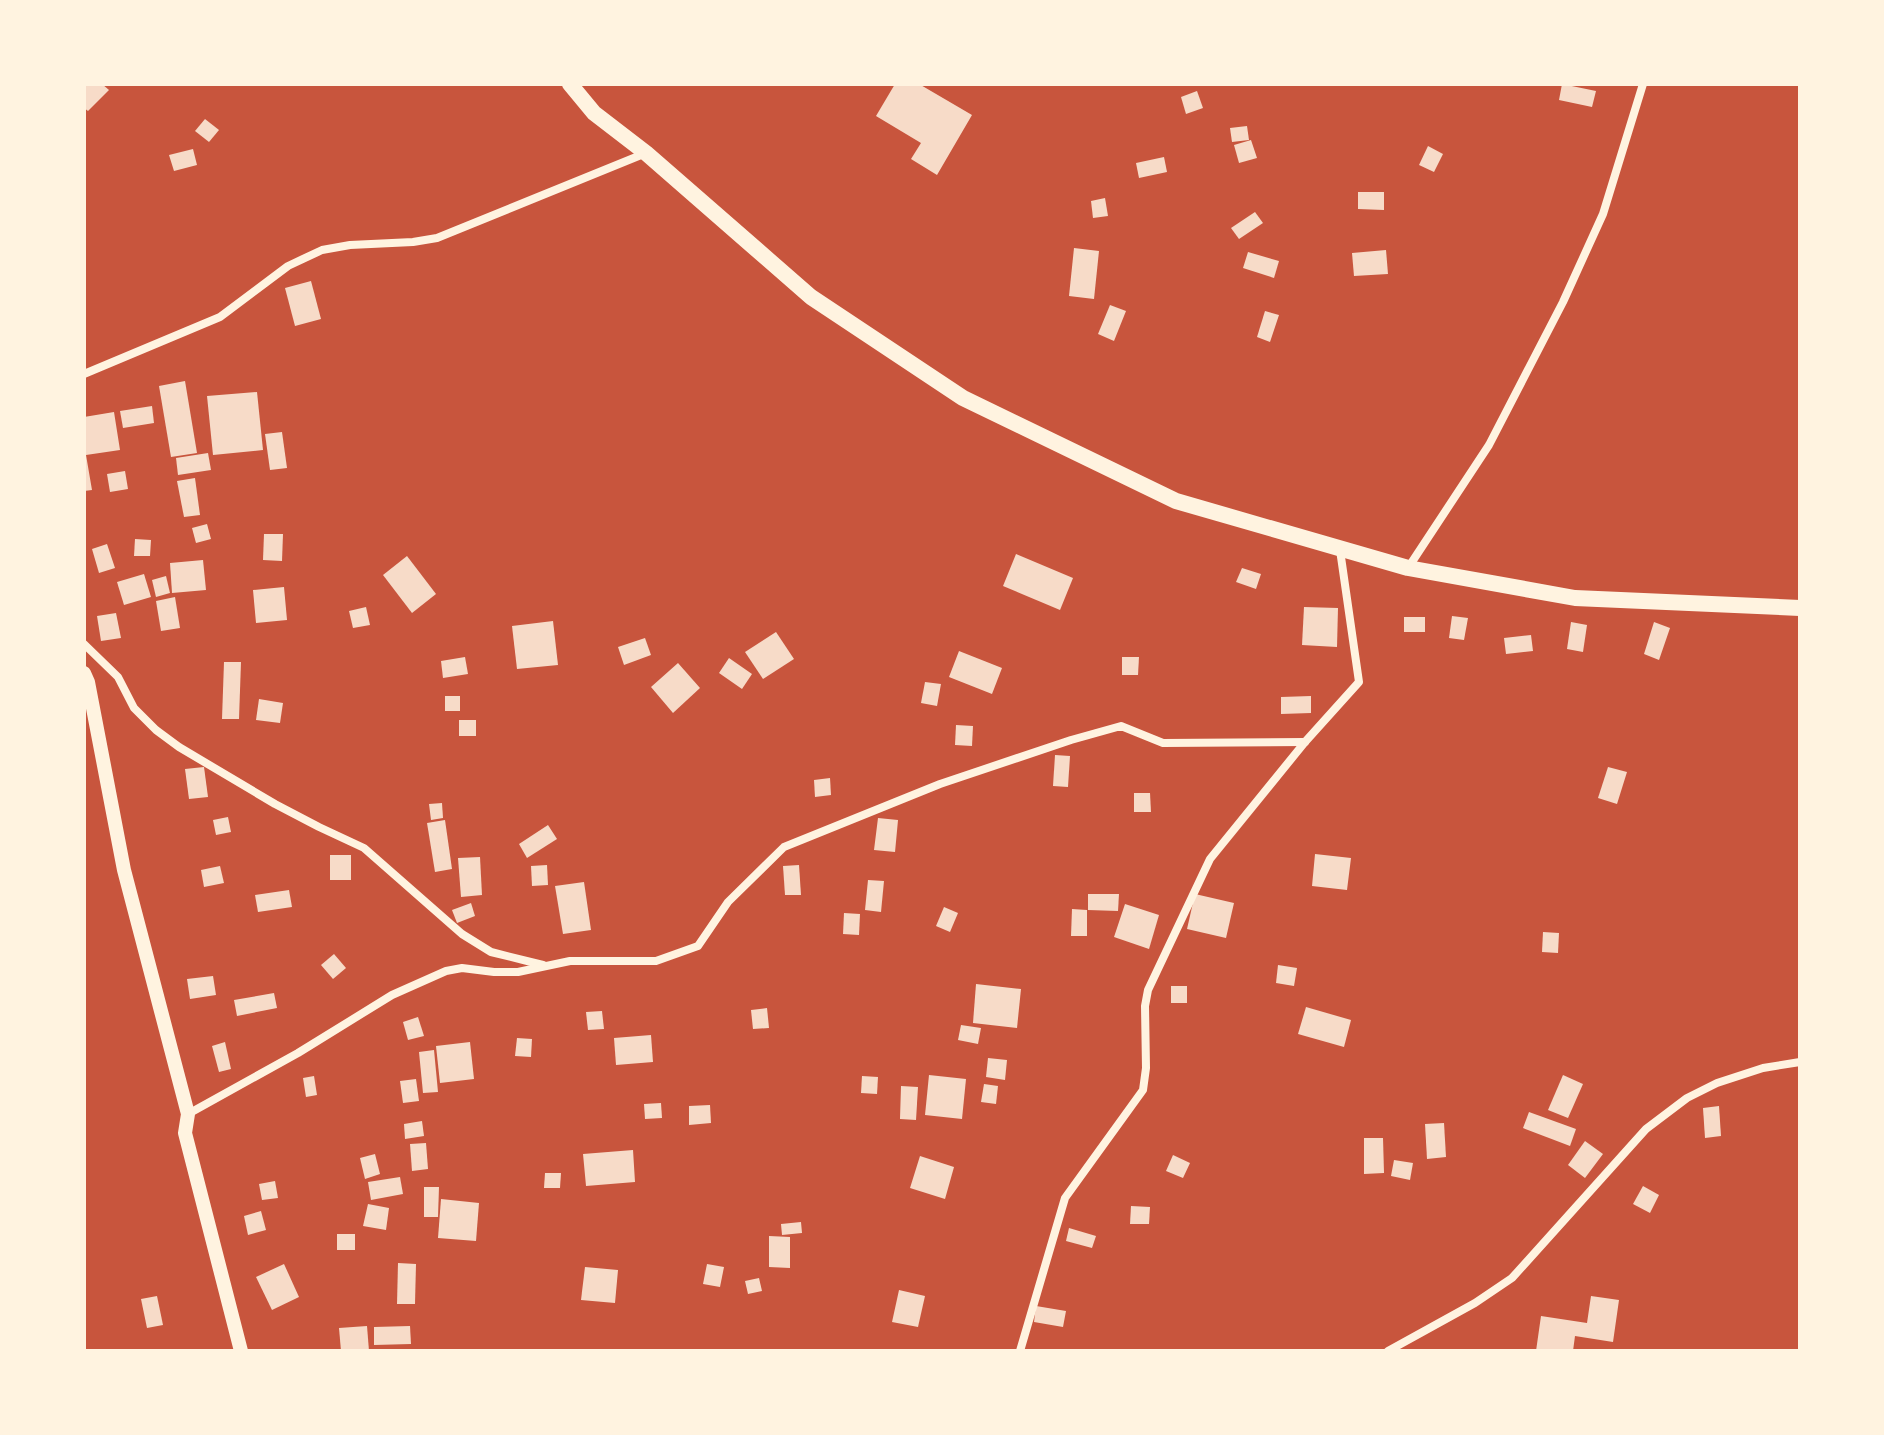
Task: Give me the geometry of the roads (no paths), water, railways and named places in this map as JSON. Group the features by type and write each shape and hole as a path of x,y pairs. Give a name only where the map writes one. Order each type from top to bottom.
{"main road":[{"path":"570,84 594,113 646,153 811,297 963,398 1176,501 1408,568 1575,598 1800,608"}],"street":[{"path":"1408,568 1489,445 1563,302 1603,214 1643,84"},
{"path":"84,374 220,317 288,266 322,250 437,238 646,153"},
{"path":"1020,1351 1065,1198 1143,1090 1148,990 1210,859 1305,742 1359,682 1340,550"},
{"path":"84,644 118,677 134,708 179,747 275,804 364,848 447,922 491,952 547,966"},
{"path":"85,678 124,870 188,1114 185,1133 241,1351"},
{"path":"188,1114 298,1053 392,995 446,971 462,968 518,972 570,961 656,961 698,946 728,902 784,847 940,784 1071,740 1121,726 1163,743 1305,742"},
{"path":"1388,1351 1475,1303 1512,1278 1646,1129 1687,1098 1717,1083 1763,1068 1800,1062"}]}
